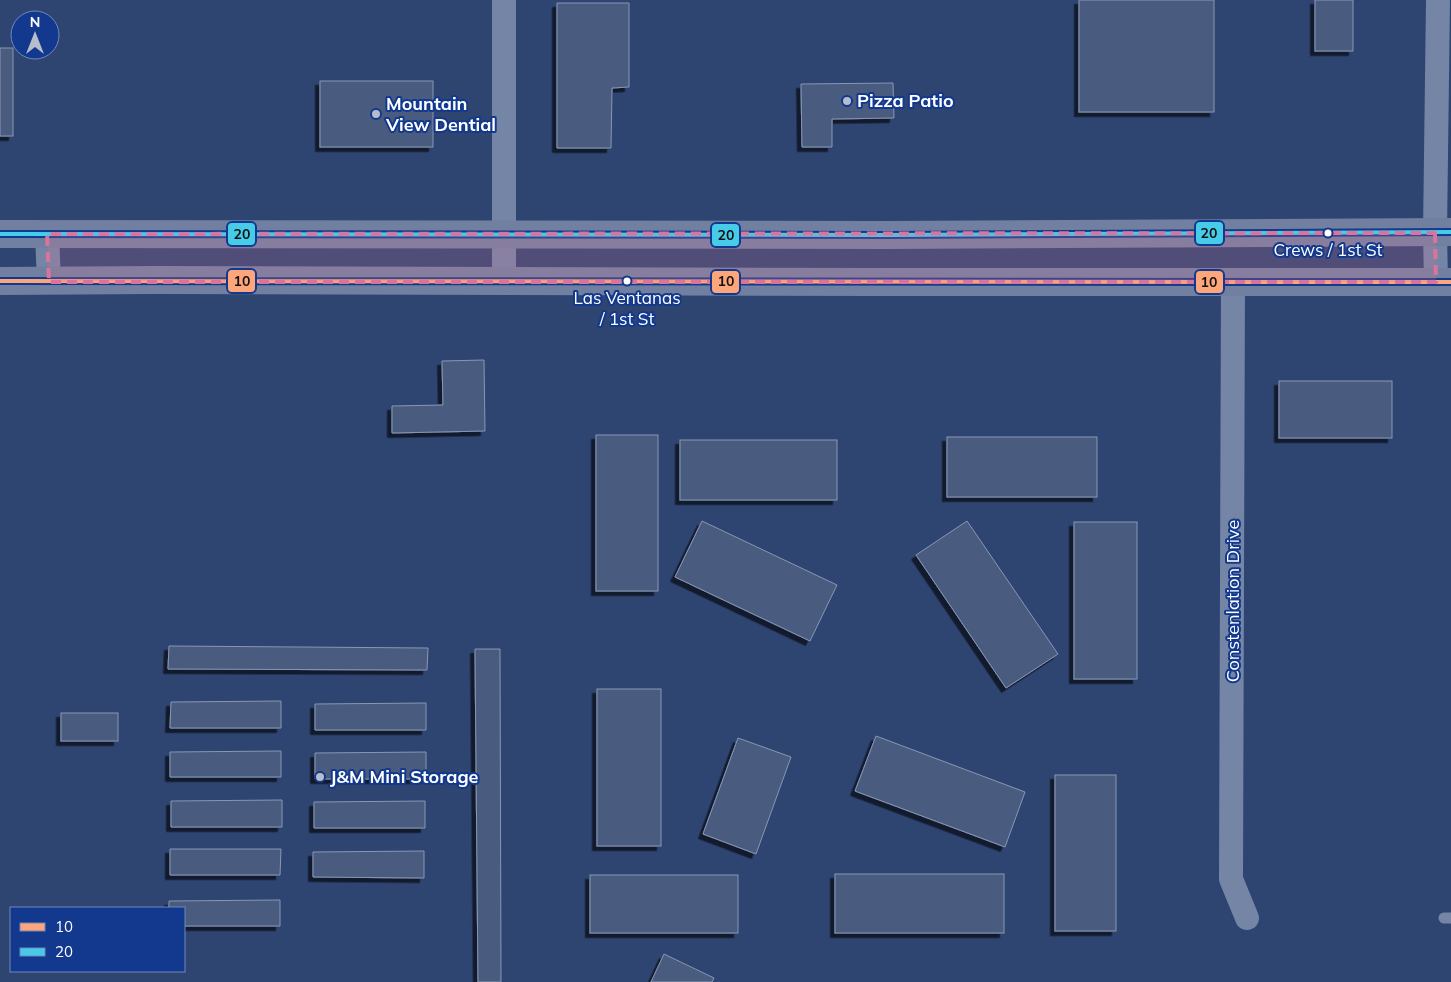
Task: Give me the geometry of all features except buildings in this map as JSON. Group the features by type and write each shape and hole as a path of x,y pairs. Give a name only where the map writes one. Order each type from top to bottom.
{"main road":[{"path":"0,234 1443,232"},
{"path":"0,281 1444,282"}],"street":[{"path":"504,0 504,281"},
{"path":"1438,0 1444,282"},
{"path":"47,234 48,282"},
{"name":"Constenlation Drive","path":"1233,281 1231,879 1247,918"}],"highlighted area":[{"path":"1435,233 1436,282 49,282 47,234"}],"transit line":[{"name":"20","path":"0,234 888,235 1451,232"},
{"name":"10","path":"0,281 1451,282"}],"place":[{"name":"Pizza Patio","path":"847,101"},
{"name":"Mountain View Dential","path":"376,114"},
{"name":"Crews / 1st St","path":"1328,233"},
{"name":"Las Ventanas / 1st St","path":"627,281"},
{"name":"J&M Mini Storage","path":"320,777"}]}
